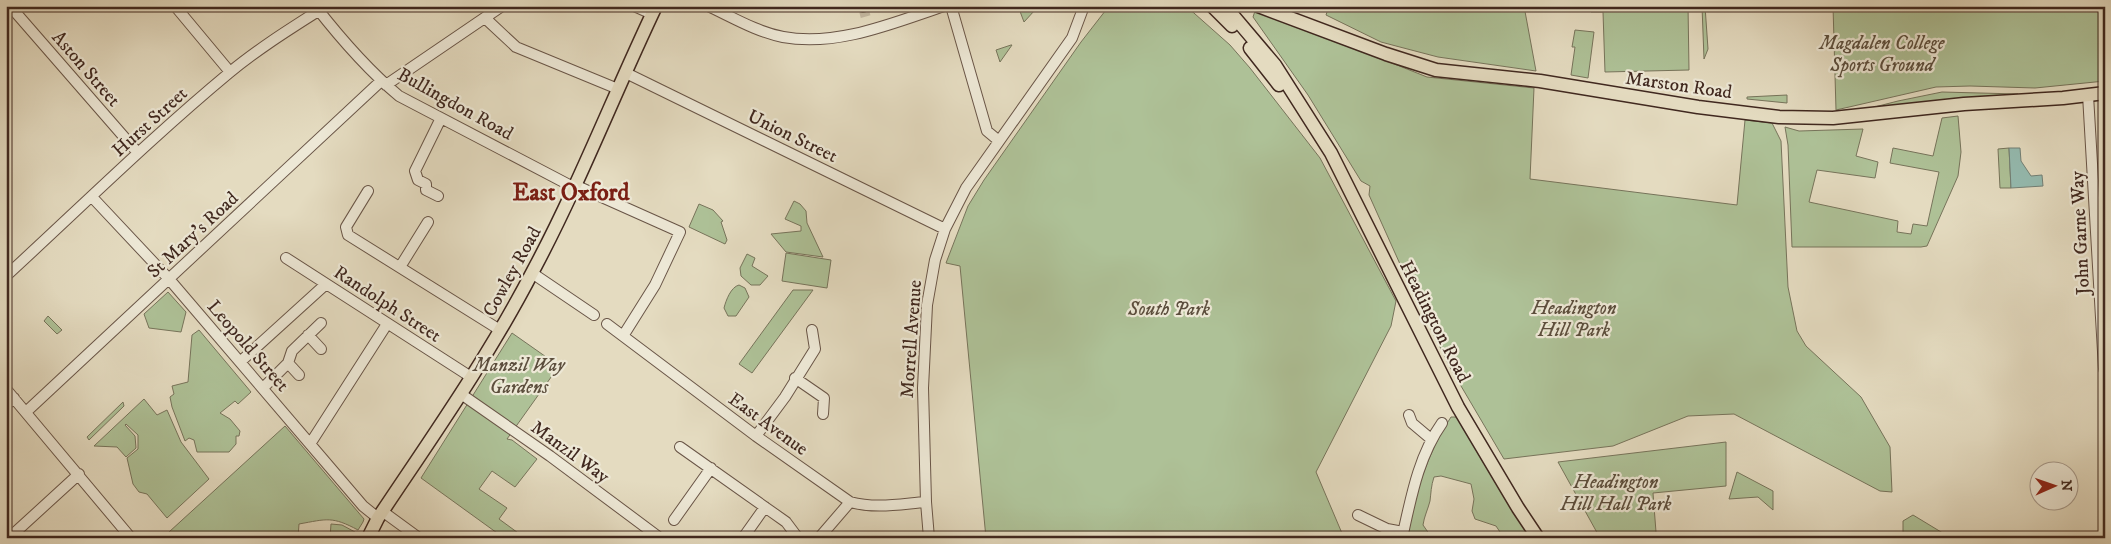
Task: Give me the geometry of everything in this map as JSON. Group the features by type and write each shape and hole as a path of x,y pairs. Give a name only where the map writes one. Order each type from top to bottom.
{"main road":[{"name":"Marston Road","path":"1258,6 1386,54 1436,70 1540,81 1779,118 1834,118 1964,104 2105,93"},
{"name":"Headington Road","path":"1221,7 1275,65 1332,153 1458,407 1538,538"},
{"name":"Cowley Road","path":"368,538 380,515 462,394 532,273 576,187 654,10"}],"street":[{"name":"Aston Street","path":"10,6 138,153"},
{"path":"175,6 230,72"},
{"name":"St Mary's Road","path":"26,412 383,83 502,6"},
{"path":"634,6 654,10"},
{"path":"708,6 770,33 790,38 821,40 869,29 944,6"},
{"path":"951,6 987,131 999,142"},
{"name":"Morrell Avenue","path":"929,538 923,397 927,305 935,260 945,229 966,188 1072,38 1084,6"},
{"name":"Hurst Street","path":"6,276 138,153 230,72 320,8"},
{"name":"Bullingdon Road","path":"320,8 383,83 399,96 549,175 680,232 655,285 623,336"},
{"path":"485,18 516,47 618,89"},
{"path":"866,18 869,29"},
{"name":"Union Street","path":"626,73 945,229"},
{"name":"John Garne Way","path":"2088,95 2104,369"},
{"path":"438,196 426,190 426,184 418,180 416,171 441,118"},
{"path":"368,191 346,227 348,235 500,330"},
{"name":"Leopold Street","path":"92,196 169,279 363,506 380,515 392,516 419,538"},
{"path":"400,267 428,222"},
{"name":"Randolph Street","path":"286,258 471,377"},
{"path":"532,273 594,315"},
{"path":"240,362 326,284"},
{"path":"263,388 288,363 289,355 321,323"},
{"path":"310,444 387,324"},
{"name":"East Avenue","path":"607,324 756,436 850,502 865,506 899,506 926,502"},
{"path":"756,436 785,397 795,378 815,350 812,330"},
{"path":"308,335 320,349"},
{"path":"288,363 299,375"},
{"path":"795,378 824,398 823,414"},
{"path":"6,389 10,402 26,412 131,538"},
{"name":"Manzil Way","path":"462,394 550,456 660,538"},
{"path":"1409,415 1412,423 1431,439"},
{"path":"1358,516 1402,535 1417,472 1431,439 1442,423"},
{"path":"680,446 786,522 798,538"},
{"path":"674,520 711,468"},
{"path":"9,538 79,474"},
{"path":"819,538 850,502"},
{"path":"743,538 765,507"}],"green space":[{"path":"1018,6 1035,6 1035,10 1024,22"},
{"name":"South Park","path":"1109,6 1186,6 1230,45 1320,158 1396,301 1391,326 1316,472 1344,538 986,538 960,266 946,263 968,206 984,180 1081,42"},
{"path":"1329,6 1524,6 1536,71 1438,57 1381,42 1326,15"},
{"path":"1590,6 1688,6 1689,70 1605,72 1603,12 1591,12"},
{"path":"1702,6 1705,6 1708,49 1704,59"},
{"name":"Magdalen College Sports Ground","path":"1833,6 2105,6 2105,81 2035,88 1936,87 1836,110"},
{"name":"Headington Hill Park","path":"1255,11 1274,16 1427,77 1534,88 1530,179 1737,205 1745,120 1772,123 1781,141 1788,287 1797,331 1806,346 1861,397 1890,447 1892,492 1880,491 1734,414 1688,416 1613,446 1504,459 1451,369 1413,293 1369,195 1370,186 1361,181 1308,95 1253,17"},
{"path":"1575,30 1594,32 1588,78 1571,75 1575,47 1572,47"},
{"path":"1012,45 1000,62 996,50"},
{"path":"1942,92 2018,94 1966,98 1851,113 1898,101"},
{"path":"1787,95 1787,103 1747,99 1747,97"},
{"path":"1958,116 1961,152 1958,176 1927,246 1792,247 1788,145 1785,127 1799,131 1863,129 1856,156 1878,162 1875,178 1817,170 1809,202 1898,221 1897,232 1911,234 1913,224 1927,226 1939,172 1890,163 1893,148 1933,156 1942,118"},
{"path":"2009,148 2011,188 2000,188 1998,149"},
{"path":"794,201 800,204 806,211 807,223 823,257 786,252 771,234 801,231 801,226 785,219"},
{"path":"699,204 713,210 723,221 721,222 727,240 725,244 689,227"},
{"path":"786,253 831,260 827,288 782,281"},
{"path":"747,254 755,258 752,266 768,276 760,285 751,285 741,276 740,268"},
{"path":"739,285 745,288 749,297 736,316 728,316 724,308 726,301 731,291"},
{"path":"793,290 813,290 752,373 739,364"},
{"path":"168,292 186,312 181,332 149,328 144,314"},
{"path":"48,316 62,330 57,334 44,321"},
{"path":"199,330 251,392 238,404 235,401 220,413 230,419 240,431 239,436 236,436 236,444 229,452 197,452 194,440 189,438 185,441 172,407 170,397 174,394 172,386 188,382 192,335"},
{"name":"Manzil Way Gardens","path":"512,333 559,366 507,439 512,440 537,459 515,487 492,471 479,489 507,508 499,519 525,538 504,538 421,478"},
{"path":"144,399 157,415 167,410 181,442 209,479 167,518 147,494 139,492 133,484 127,458 138,449 138,435 125,425 135,436 136,448 126,457 117,447 94,446"},
{"path":"123,402 124,406 89,440 87,437"},
{"path":"1451,417 1458,417 1482,460 1531,538 1504,538 1496,526 1475,519 1472,511 1474,499 1471,484 1441,476 1434,477 1423,525 1432,538 1404,538 1428,460"},
{"path":"285,426 364,519 358,530 342,522 323,520 299,524 298,538 197,538 192,532 184,538 174,538 169,532"},
{"name":"Headington Hill Hall Park","path":"1726,442 1726,486 1653,493 1656,532 1645,538 1600,538 1558,462"},
{"path":"1737,472 1773,491 1773,510 1758,497 1729,499"},
{"path":"1913,515 1951,538 1903,538 1903,521"},
{"path":"331,524 342,525 355,532 352,538 330,538"}],"water":[{"path":"2009,148 2020,148 2021,161 2031,176 2042,175 2043,186 2011,188"}],"tunnel":[{"path":"863,7 866,18"}],"district":[{"name":"East Oxford","path":"571,192"}]}
